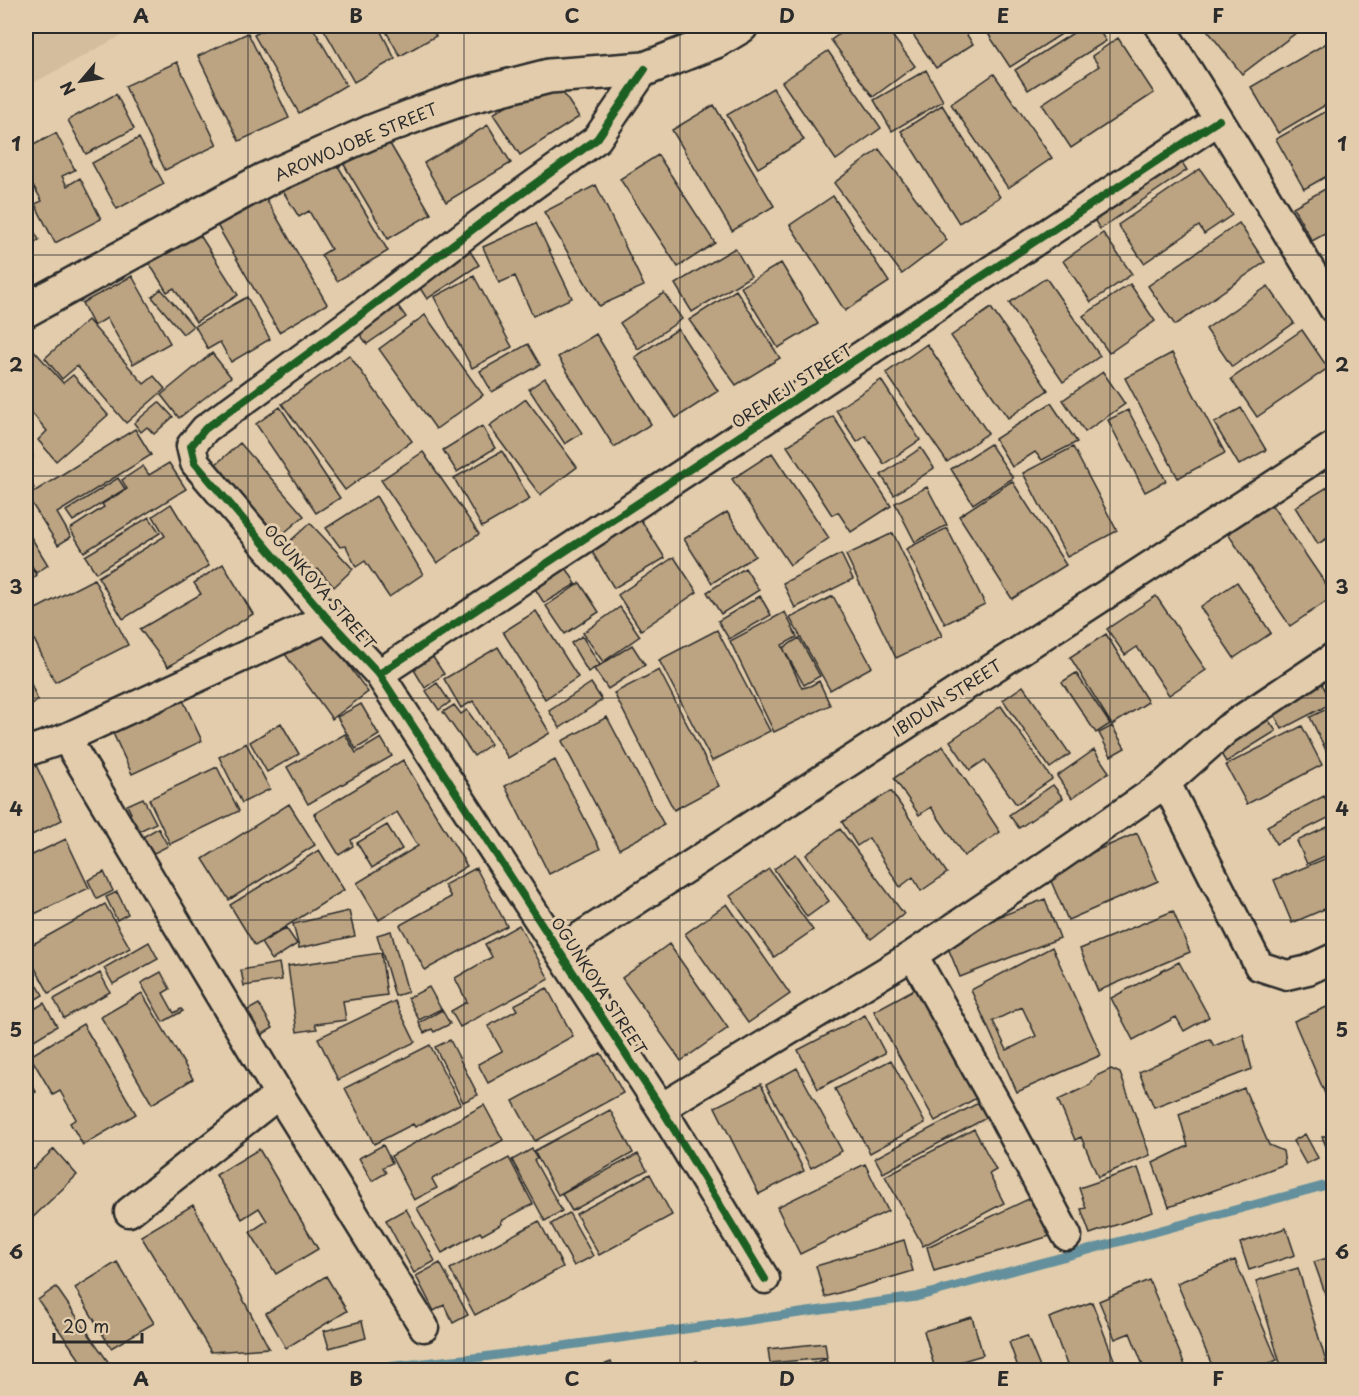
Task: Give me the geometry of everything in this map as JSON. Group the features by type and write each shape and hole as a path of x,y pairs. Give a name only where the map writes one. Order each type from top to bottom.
{"street":[{"name":"AROWOJOBE STREET","path":"26,310 264,180 369,133 467,98 549,76 645,69 716,41 741,26"},
{"path":"1160,26 1334,309"},
{"name":"OGUNKOYA STREET","path":"645,69 597,139 205,429 191,446 195,463 327,618 379,674 661,1108 765,1280"},
{"name":"OREMEJI STREET","path":"379,674 1219,120"},
{"name":"IBIDUN STREET","path":"560,950 1334,446"},
{"path":"26,752 66,738 327,618"},
{"path":"661,1108 913,955 1040,870 1166,783 1227,729 1334,657"},
{"path":"66,738 279,1094 424,1327"},
{"path":"1166,783 1259,966 1287,975 1308,970 1334,958"},
{"path":"913,955 1067,1236"},
{"path":"129,1212 279,1094"}],"shaded area":[{"path":"26,26 139,26 26,87"}],"building":[{"path":"271,26 312,26 346,85 299,113 254,35"},
{"path":"322,26 378,26 395,59 354,82"},
{"path":"383,26 430,26 436,36 400,56"},
{"path":"851,26 885,26 915,66 873,97 831,40"},
{"path":"907,26 961,26 973,44 936,68"},
{"path":"983,26 1074,26 1010,67"},
{"path":"1084,26 1096,26 1106,41 1028,90 1015,70"},
{"path":"1204,26 1305,26 1242,74"},
{"path":"248,33 289,118 239,141 198,56"},
{"path":"1118,38 1154,93 1071,148 1042,104 1099,66 1092,56"},
{"path":"1330,41 1334,48 1334,100 1278,133 1251,87"},
{"path":"828,51 881,128 836,160 782,82"},
{"path":"177,62 217,145 165,170 125,86"},
{"path":"926,70 943,101 892,131 874,100"},
{"path":"994,74 1052,158 1008,188 951,104"},
{"path":"552,76 579,117 520,155 493,114"},
{"path":"773,88 804,140 758,168 727,115"},
{"path":"116,94 134,129 86,154 68,120"},
{"path":"714,105 774,206 732,231 672,130"},
{"path":"942,105 1000,197 959,223 901,131"},
{"path":"1334,107 1334,172 1304,189 1276,139"},
{"path":"488,125 511,163 446,202 424,163"},
{"path":"56,133 75,170 62,176 67,186 80,178 101,219 55,243 35,204 42,201 34,187 27,191 26,188 26,149"},
{"path":"386,137 431,214 388,239 343,163"},
{"path":"139,138 164,184 117,209 92,163"},
{"path":"879,149 947,240 902,274 834,183"},
{"path":"1175,152 1187,170 1100,229 1089,212"},
{"path":"331,154 388,251 337,281 321,255 331,249 309,211 299,217 279,185"},
{"path":"658,155 715,243 678,267 620,179"},
{"path":"1200,169 1232,215 1204,234 1199,226 1144,263 1118,225"},
{"path":"1334,184 1334,229 1312,241 1293,207"},
{"path":"596,185 644,286 599,306 544,212"},
{"path":"833,196 889,282 845,311 790,225"},
{"path":"265,197 327,304 279,332 217,225"},
{"path":"26,217 39,240 26,248"},
{"path":"536,223 572,298 533,316 515,276 499,283 483,247"},
{"path":"1239,223 1265,262 1175,325 1148,286"},
{"path":"198,232 238,295 196,322 174,288 167,292 149,263"},
{"path":"1103,233 1132,274 1091,302 1063,261"},
{"path":"468,248 479,265 427,299 416,282"},
{"path":"735,248 751,276 692,312 675,284"},
{"path":"781,263 818,324 778,348 741,287"},
{"path":"132,276 170,343 133,364 107,318 94,326 82,303"},
{"path":"474,276 512,347 472,368 434,297"},
{"path":"1046,278 1100,356 1063,382 1009,303"},
{"path":"1130,284 1155,321 1109,353 1083,316"},
{"path":"1268,286 1294,323 1232,367 1206,329"},
{"path":"161,289 193,326 183,334 152,297"},
{"path":"736,290 780,358 736,385 689,320"},
{"path":"664,293 682,319 638,349 620,323"},
{"path":"247,297 270,339 231,362 220,342 208,349 195,326"},
{"path":"393,299 406,317 367,344 354,326"},
{"path":"991,308 1048,390 1008,418 951,336"},
{"path":"425,315 483,395 436,429 379,349"},
{"path":"88,320 144,384 154,376 165,389 126,423 77,366 62,379 45,358"},
{"path":"678,329 718,391 676,418 635,357"},
{"path":"1302,330 1328,368 1257,417 1231,379"},
{"path":"596,334 651,424 614,447 558,357"},
{"path":"528,344 540,365 492,392 480,371"},
{"path":"927,344 988,433 947,462 886,373"},
{"path":"30,346 63,383 73,375 108,415 56,461 38,440 47,431 26,406 26,350"},
{"path":"212,353 231,377 179,418 161,395"},
{"path":"1172,353 1225,453 1178,478 1125,378"},
{"path":"349,355 412,441 345,490 282,404"},
{"path":"1103,372 1125,404 1085,432 1063,400"},
{"path":"545,378 582,433 565,444 529,389"},
{"path":"881,380 920,440 884,464 866,436 857,442 836,410"},
{"path":"526,399 577,467 540,495 489,426"},
{"path":"159,402 173,417 154,434 147,427 141,432 134,423"},
{"path":"1051,403 1077,442 1042,460 1035,452 1012,467 995,439"},
{"path":"280,407 340,498 316,513 256,424"},
{"path":"1241,408 1266,450 1239,465 1214,423"},
{"path":"1128,410 1166,481 1145,492 1108,420"},
{"path":"833,416 891,506 851,532 838,512 832,515 787,446"},
{"path":"482,426 495,448 457,472 443,450"},
{"path":"135,429 151,455 57,513 71,537 58,545 27,496"},
{"path":"240,443 304,516 279,537 215,465"},
{"path":"990,444 1013,478 973,504 951,469"},
{"path":"1073,447 1117,531 1067,557 1023,473"},
{"path":"26,448 33,457 26,463"},
{"path":"921,448 934,468 894,495 881,475"},
{"path":"502,451 530,499 482,527 454,478"},
{"path":"423,452 479,534 437,563 381,480"},
{"path":"772,453 829,538 790,565 732,479"},
{"path":"169,463 186,489 84,552 70,529 104,507 102,504 127,489 122,480 143,466 149,475"},
{"path":"26,475 34,488 26,494"},
{"path":"118,478 125,489 73,521 66,511"},
{"path":"1012,481 1066,565 1012,599 959,516"},
{"path":"1334,483 1334,534 1318,544 1295,507"},
{"path":"927,487 947,525 915,542 895,503"},
{"path":"376,496 423,574 389,597 365,561 356,567 346,546 340,547 326,528"},
{"path":"171,504 209,566 123,619 98,577 165,536 153,516"},
{"path":"1271,504 1334,596 1290,626 1228,534"},
{"path":"636,512 665,558 614,588 586,542"},
{"path":"727,512 755,556 712,583 684,539"},
{"path":"149,517 160,533 96,573 85,556"},
{"path":"310,523 353,569 334,587 318,569 315,572 288,543"},
{"path":"947,528 985,604 945,624 906,549"},
{"path":"26,529 48,565 36,573 26,556"},
{"path":"893,533 942,636 896,658 846,555"},
{"path":"841,554 853,579 795,608 783,583"},
{"path":"674,557 697,592 641,630 618,595"},
{"path":"561,559 576,584 544,603 529,579"},
{"path":"26,563 37,575 26,585"},
{"path":"223,564 253,614 168,667 140,629 201,594 194,583"},
{"path":"745,568 759,590 721,614 707,592"},
{"path":"94,579 128,645 55,682 26,623 26,614"},
{"path":"1237,582 1271,633 1234,658 1200,607"},
{"path":"580,583 599,612 565,634 546,606"},
{"path":"760,596 771,615 729,639 718,621"},
{"path":"833,596 872,667 830,690 790,618"},
{"path":"1156,596 1206,670 1169,695 1137,647 1125,655 1107,629"},
{"path":"620,607 640,636 603,662 583,633"},
{"path":"536,611 578,677 545,699 503,632"},
{"path":"785,612 797,637 782,645 802,688 819,681 830,705 774,732 730,641"},
{"path":"318,623 368,692 332,719 282,650"},
{"path":"717,630 770,731 712,761 659,660"},
{"path":"1106,634 1148,702 1112,725 1070,657"},
{"path":"582,636 600,665 588,672 571,643"},
{"path":"799,638 820,676 804,685 783,648"},
{"path":"632,645 645,665 608,689 594,669"},
{"path":"498,647 550,733 508,758 473,701 461,708 444,679"},
{"path":"427,648 444,674 425,688 408,660"},
{"path":"659,670 719,786 674,810 614,693"},
{"path":"26,672 38,701 26,707"},
{"path":"1076,673 1110,724 1096,733 1062,682"},
{"path":"1320,680 1332,703 1282,729 1270,706"},
{"path":"437,683 450,702 439,710 426,691"},
{"path":"591,683 602,700 560,728 549,711"},
{"path":"1023,686 1070,754 1050,768 1003,700"},
{"path":"182,698 202,741 132,774 112,731"},
{"path":"361,704 379,735 356,749 337,717"},
{"path":"454,705 461,714 467,710 491,744 474,756 443,712"},
{"path":"1001,706 1052,779 1016,804 985,760 970,770 950,741"},
{"path":"1334,706 1334,767 1310,717"},
{"path":"1263,712 1276,731 1226,762 1214,742"},
{"path":"607,717 664,825 619,849 562,741"},
{"path":"281,723 299,754 267,772 250,742"},
{"path":"1112,726 1125,748 1111,756 1099,733"},
{"path":"1302,726 1322,765 1247,804 1226,765"},
{"path":"345,734 356,753 381,738 392,756 308,804 287,767"},
{"path":"246,743 270,789 242,803 219,757"},
{"path":"943,746 1000,832 964,856 931,807 919,815 894,778"},
{"path":"1094,750 1109,772 1072,798 1057,776"},
{"path":"403,760 467,866 379,920 357,883 418,846 397,812 351,840 353,846 339,855 314,814"},
{"path":"555,760 600,849 549,874 505,786"},
{"path":"35,763 62,820 26,838 26,767"},
{"path":"217,767 239,811 170,844 149,799"},
{"path":"1053,785 1063,798 1019,828 1009,815"},
{"path":"891,791 947,873 921,891 913,877 900,887 869,838 857,846 842,822"},
{"path":"1324,796 1334,815 1276,844 1267,826"},
{"path":"143,798 156,823 135,833 126,816 131,813 127,805"},
{"path":"289,804 315,845 229,900 203,859"},
{"path":"1334,824 1334,852 1307,864 1297,841"},
{"path":"387,825 402,849 372,868 357,843"},
{"path":"158,828 168,846 150,855 141,838"},
{"path":"840,829 904,914 871,939 806,855"},
{"path":"1137,833 1158,881 1068,920 1047,872"},
{"path":"66,839 89,888 26,918 26,858"},
{"path":"319,850 344,890 255,946 230,905"},
{"path":"796,854 829,901 807,917 774,869"},
{"path":"1334,855 1334,905 1292,923 1274,880"},
{"path":"476,868 507,926 425,970 400,925 451,897 444,885"},
{"path":"769,869 813,930 774,957 730,896"},
{"path":"104,872 113,891 97,899 88,880"},
{"path":"117,892 128,914 117,920 106,897"},
{"path":"1045,899 1060,938 960,977 944,938"},
{"path":"105,904 130,948 49,993 26,952 26,948"},
{"path":"727,904 790,994 748,1023 685,934"},
{"path":"349,911 355,936 299,948 293,924"},
{"path":"1173,911 1190,952 1098,991 1080,949"},
{"path":"519,925 549,979 460,1027 451,1011 467,1002 455,978 492,957 485,944"},
{"path":"286,928 297,944 272,960 261,943"},
{"path":"391,931 408,992 395,996 377,935"},
{"path":"149,942 158,959 113,984 104,968"},
{"path":"669,944 728,1028 681,1061 622,978"},
{"path":"1052,947 1101,1055 1017,1092 971,990","holes":["1022,1007 1036,1036 1007,1050 993,1021"]},
{"path":"381,953 387,995 343,1001 346,1020 315,1024 317,1029 297,1032 288,966"},
{"path":"1179,962 1209,1017 1184,1031 1176,1017 1133,1040 1111,998"},
{"path":"279,963 282,980 244,986 241,970"},
{"path":"26,965 43,995 26,1005"},
{"path":"161,972 170,989 163,993 174,1013 181,1009 183,1011 163,1022 141,983"},
{"path":"100,973 110,992 64,1018 54,999"},
{"path":"922,985 982,1095 935,1121 874,1011"},
{"path":"429,987 441,1009 419,1020 408,998"},
{"path":"547,988 573,1036 488,1083 478,1064 502,1051 488,1026 517,1010 514,1005"},
{"path":"142,993 193,1079 152,1104 101,1017"},
{"path":"395,1001 415,1042 338,1080 318,1038"},
{"path":"44,1003 57,1026 26,1045 26,1014"},
{"path":"259,1004 273,1028 253,1040 239,1015"},
{"path":"1334,1004 1334,1110 1332,1110 1294,1021"},
{"path":"442,1010 450,1024 434,1032 432,1029 424,1033 419,1023"},
{"path":"865,1015 885,1053 818,1089 798,1050"},
{"path":"83,1024 136,1114 83,1145 70,1123 76,1119 60,1091 53,1095 30,1056"},
{"path":"1243,1034 1252,1069 1154,1107 1139,1072 1210,1039 1214,1046"},
{"path":"450,1040 478,1095 463,1102 435,1047"},
{"path":"430,1045 460,1104 415,1127 413,1124 374,1144 345,1088"},
{"path":"601,1053 623,1093 535,1141 513,1101"},
{"path":"891,1060 925,1123 870,1153 835,1089"},
{"path":"797,1068 842,1151 811,1168 766,1085"},
{"path":"1111,1069 1120,1073 1150,1155 1098,1177 1081,1137 1075,1140 1058,1100 1090,1085 1096,1076"},
{"path":"26,1073 36,1092 28,1096 26,1091"},
{"path":"761,1084 804,1171 759,1194 715,1107"},
{"path":"1244,1088 1269,1145 1283,1151 1285,1164 1169,1207 1153,1163 1188,1146 1179,1114"},
{"path":"980,1102 988,1117 883,1173 875,1158"},
{"path":"484,1105 503,1140 432,1179 437,1188 414,1200 391,1156"},
{"path":"610,1110 633,1153 558,1195 534,1151"},
{"path":"974,1129 996,1170 989,1174 1004,1203 923,1246 885,1176"},
{"path":"1334,1132 1334,1153 1330,1155 1322,1137"},
{"path":"1305,1134 1318,1158 1306,1164 1293,1141"},
{"path":"383,1145 392,1163 383,1167 386,1173 372,1181 359,1158"},
{"path":"54,1149 77,1175 26,1224 26,1175"},
{"path":"259,1149 318,1249 276,1274 250,1232 267,1221 259,1208 242,1219 216,1175"},
{"path":"532,1149 537,1159 534,1160 562,1211 545,1221 512,1160"},
{"path":"638,1154 647,1170 572,1211 562,1194"},
{"path":"509,1158 533,1204 501,1221 502,1224 482,1235 480,1232 442,1253 417,1208"},
{"path":"865,1164 888,1211 800,1254 777,1207"},
{"path":"1138,1168 1153,1212 1090,1234 1081,1209 1086,1208 1079,1188"},
{"path":"650,1174 672,1215 599,1255 576,1214"},
{"path":"1035,1196 1050,1236 934,1271 927,1247"},
{"path":"193,1205 269,1348 211,1352 141,1236"},
{"path":"406,1209 435,1261 414,1273 386,1220"},
{"path":"569,1213 593,1256 574,1266 551,1224"},
{"path":"539,1221 563,1267 475,1315 450,1269"},
{"path":"1286,1228 1295,1255 1249,1270 1240,1243"},
{"path":"904,1240 913,1271 825,1297 816,1266"},
{"path":"1334,1256 1334,1318 1314,1262"},
{"path":"1235,1260 1277,1360 1252,1370 1214,1370 1177,1283"},
{"path":"117,1262 154,1323 111,1348 75,1288"},
{"path":"440,1263 468,1315 453,1323 444,1305 434,1311 416,1276"},
{"path":"1298,1268 1327,1365 1308,1370 1282,1370 1256,1281"},
{"path":"326,1276 347,1311 286,1348 266,1313"},
{"path":"1149,1280 1187,1370 1145,1370 1130,1333 1115,1339 1099,1301"},
{"path":"56,1287 109,1363 98,1370 87,1370 38,1300"},
{"path":"1092,1302 1118,1370 1069,1370 1049,1318"},
{"path":"972,1317 983,1355 935,1369 924,1331"},
{"path":"362,1321 366,1338 329,1348 324,1331"},
{"path":"1027,1336 1041,1370 1019,1370 1009,1342"},
{"path":"825,1343 827,1358 770,1363 768,1349"},
{"path":"826,1359 830,1370 794,1370"},
{"path":"697,1361 701,1370 672,1370"},
{"path":"611,1362 614,1370 590,1370"},
{"path":"990,1362 992,1370 956,1370"}],"waterway":[{"path":"356,1370 483,1357 916,1297 1334,1183"}],"cycle path":[{"path":"645,69 597,139 205,429 191,446 195,463 327,618 379,674 661,1108 765,1279"},
{"path":"379,674 1219,120"}]}
